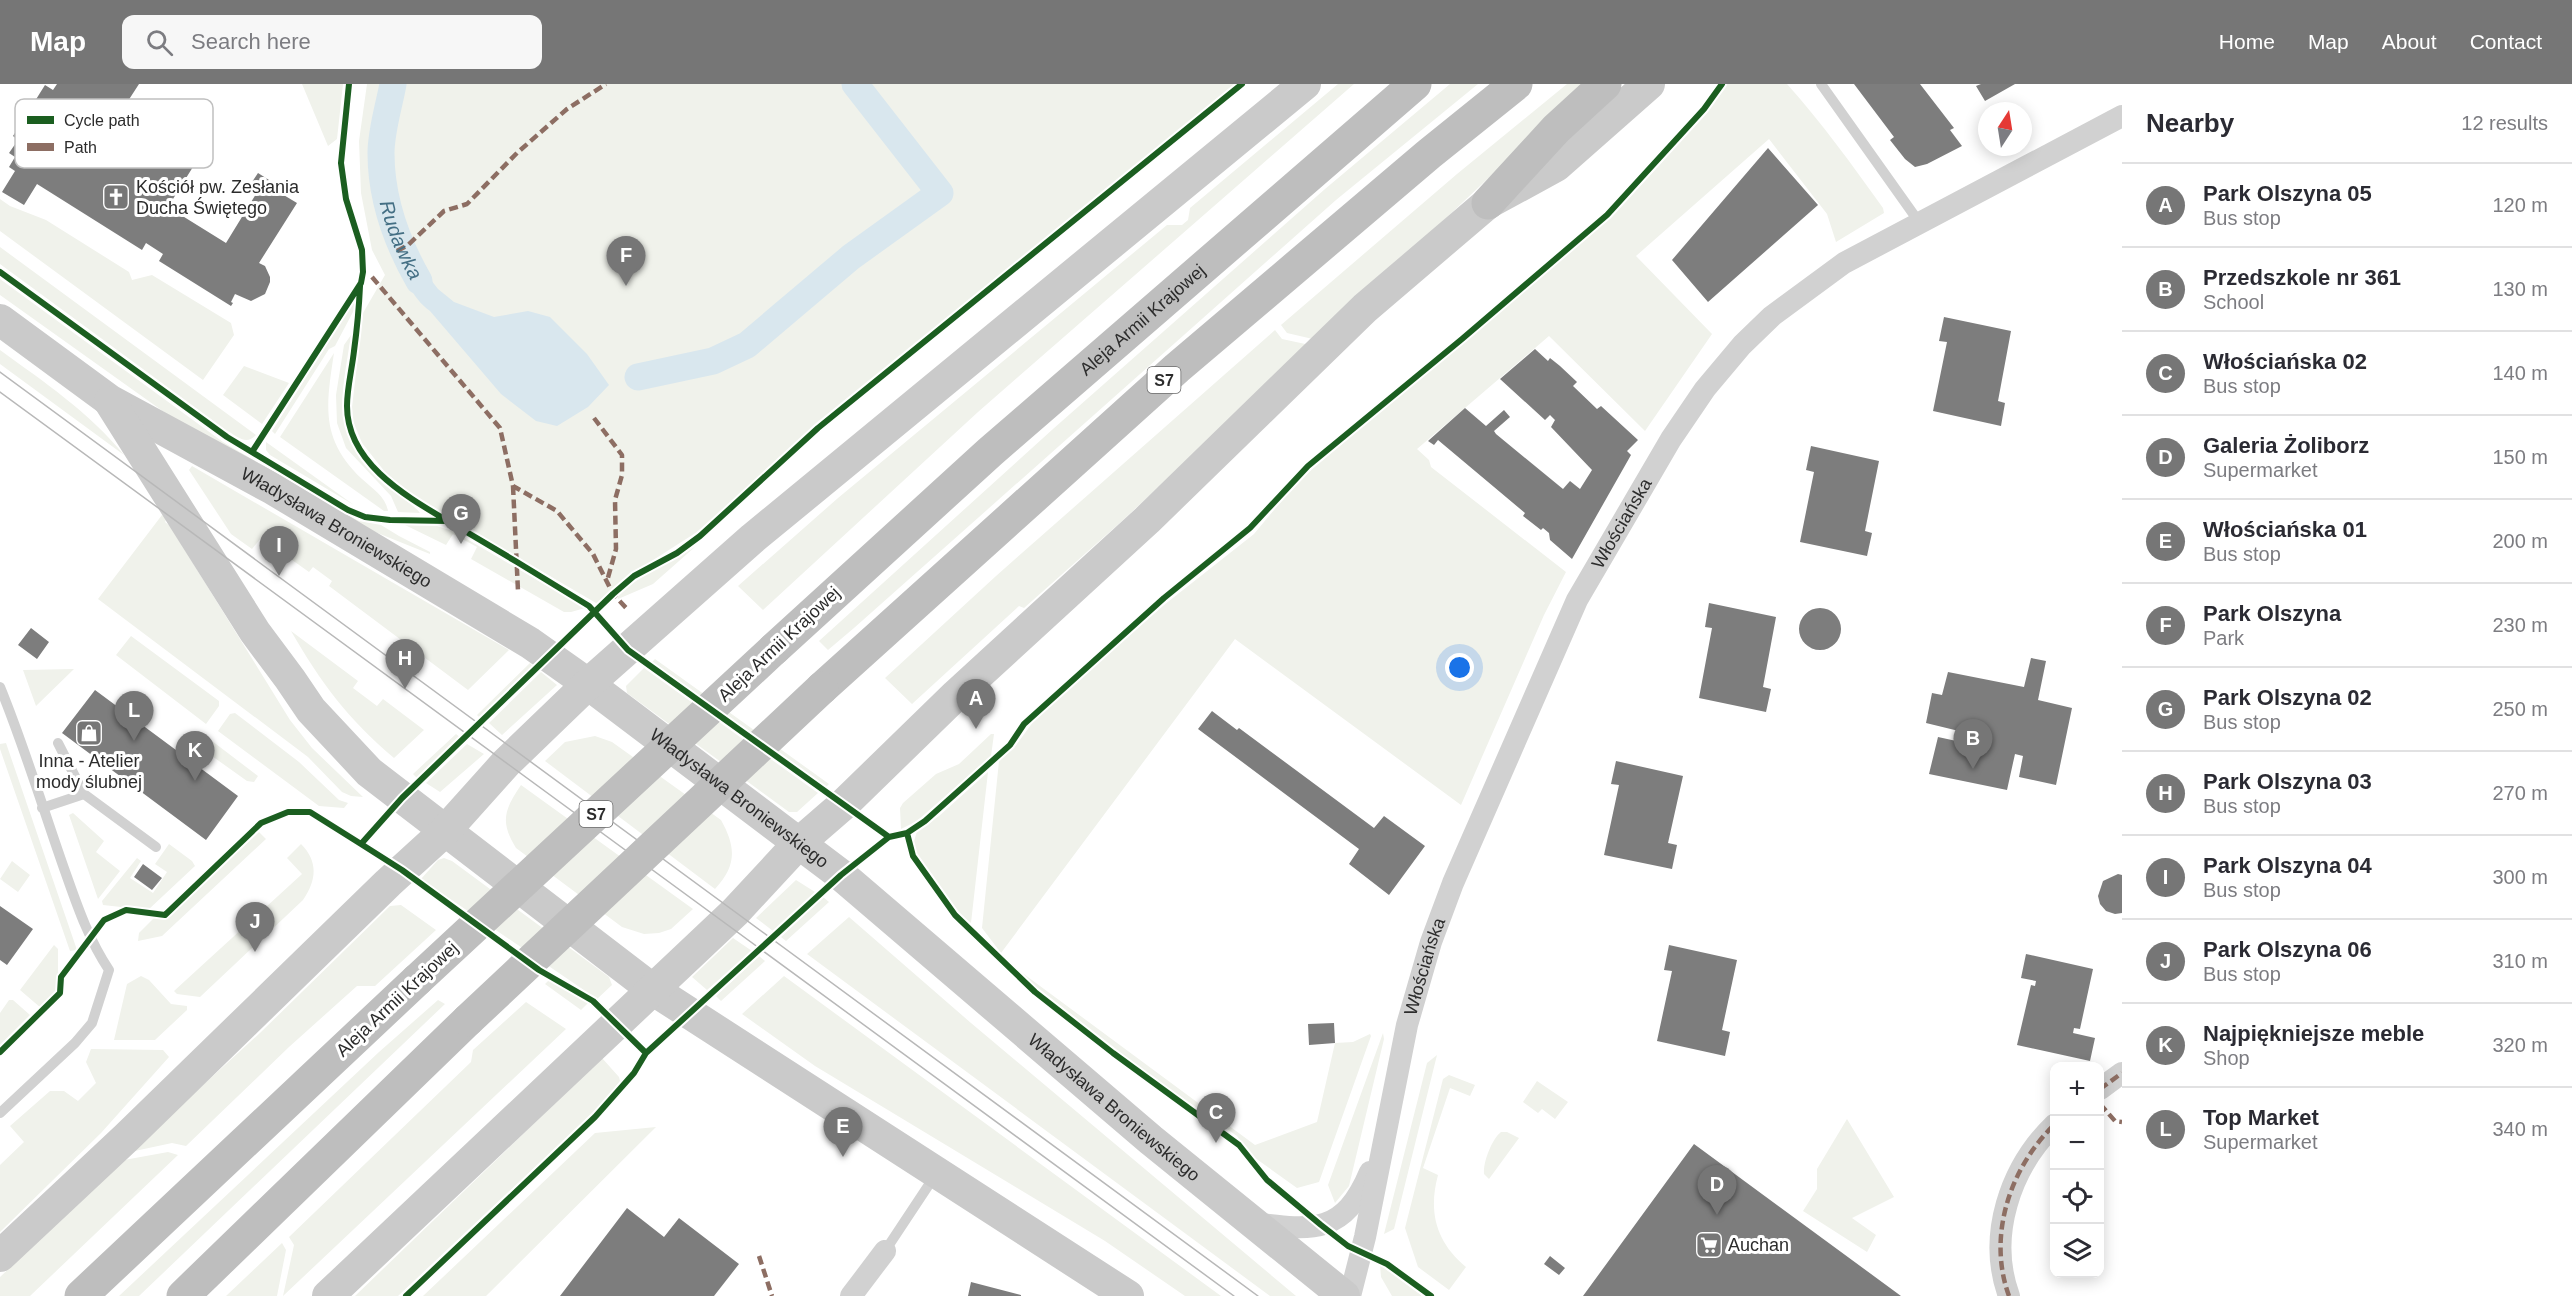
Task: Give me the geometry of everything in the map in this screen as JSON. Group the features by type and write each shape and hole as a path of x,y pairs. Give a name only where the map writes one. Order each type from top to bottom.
{"highway":[{"name":"Aleja Armii Krajowej","path":"81,1296 417,980 990,452 1415,84"},
{"name":"S7","path":"183,1296 468,1020 822,688 1177,368 1429,154 1516,84"},
{"path":"1488,203 1556,129 1605,84"}],"main road":[{"path":"0,1256 445,831 506,763 588,684 753,538 1305,84"},
{"path":"328,1296 735,912 799,843 844,804 956,695 1147,520 1365,308 1488,203 1556,166 1649,84"},
{"name":"Władysława Broniewskiego","path":"0,320 109,400 273,489 530,643 588,684 854,886 1151,1140 1344,1296"},
{"name":"Władysława Broniewskiego","path":"109,400 255,632 311,710 369,772 652,989 1128,1296"}],"street":[{"name":"Włościańska","path":"1350,1296 1407,1025 1440,913 1546,666 1596,565 1688,414 1705,389 1742,345 1805,290 1844,263 2122,116"},
{"path":"2104,1086 2122,1072"},
{"path":"2009,1296 2003,1280 2000,1245 2004,1213 2012,1186 2025,1161 2050,1131"},
{"name":"Włościańska","path":"1254,1223 1292,1228 1321,1225 1334,1221 1347,1212 1364,1188 1385,1137"},
{"path":"850,1296 885,1251"}],"lane":[{"path":"1821,84 1919,222"},
{"path":"0,687 20,735 42,808 89,937 110,970 92,1023 80,1038 0,1113"},
{"path":"58,743 84,794 156,847"},
{"path":"42,808 84,794"},
{"path":"885,1251 937,1173"}],"shaded area":[{"path":"302,84 343,84 337,139 328,146"},
{"path":"367,84 1235,84 818,427 697,532 622,580 600,602 596,603 418,499 385,472 362,443 353,421 352,407 363,313 385,275 372,250 361,193 359,141"},
{"path":"1338,84 1354,84 978,412 763,610 738,586 838,498 1167,225 1182,225 1188,220 1190,208"},
{"path":"1450,84 1478,84 1336,200 828,650 819,641 1053,429 1325,189"},
{"path":"1567,84 1588,84 1317,340 1287,333 1281,325 1457,174"},
{"path":"1725,84 1787,84 1837,145 1883,208 1884,213 1836,242 1827,214 1769,139 1636,256 1712,334 1645,431 1549,336 1417,449 1429,460 1431,467 1566,572 1544,615 1461,805 1235,639 1001,953 982,928 999,761 1014,748 1033,722 1088,672 1164,605 1254,534 1297,482 1610,218 1703,114"},
{"path":"0,199 10,206 46,220 129,272 132,280 152,275 231,323 234,335 203,380 0,231"},
{"path":"0,247 256,435 245,440 226,430 0,264"},
{"path":"406,248 438,289 454,302 494,317 528,311 550,317 587,354 609,385 588,407 557,426 536,421 501,394 418,299 405,277 400,260 399,252"},
{"path":"0,279 223,442 338,510 359,521 381,525 430,554 355,524 178,422 0,295"},
{"path":"356,298 354,310 335,346 329,349 275,434 272,431"},
{"path":"1275,330 1282,339 1310,345 1122,521 1024,608 1019,606 912,704 885,678 996,576"},
{"path":"351,335 343,411 352,444 362,461 377,478 420,513 398,512 391,496 346,448 337,423 336,395 344,345"},
{"path":"0,350 81,411 124,455 0,364"},
{"path":"334,353 328,406 333,436 348,464 382,497 388,511 384,511 280,437"},
{"path":"244,366 289,383 262,424 223,395"},
{"path":"266,442 354,505 270,455 266,450"},
{"path":"192,466 509,650 468,690 329,586 332,581 313,567 309,572 261,538 252,549 231,534 189,470"},
{"path":"162,515 167,518 165,522 170,526 290,720 312,748 363,797 351,796 342,792 308,757 98,599"},
{"path":"405,525 437,526 455,532 585,608 564,612 471,559 477,547 453,534 446,545"},
{"path":"696,546 653,584 618,599 618,595 627,587"},
{"path":"291,631 358,681 353,688 377,706 383,699 424,730 394,758 336,699"},
{"path":"131,636 219,701 219,706 206,724 116,655"},
{"path":"655,659 829,784 826,787 652,662"},
{"path":"530,663 534,668 481,719 477,715"},
{"path":"644,668 818,793 797,812 789,812 627,693 626,686"},
{"path":"74,669 36,706 23,670"},
{"path":"541,672 557,685 502,735 489,723"},
{"path":"235,713 299,762 339,800 348,803 344,808 319,806 218,731 230,714"},
{"path":"456,734 461,738 418,779 413,774"},
{"path":"991,734 994,734 991,756 917,821 901,829 900,808 903,803 936,774 959,764"},
{"path":"595,736 612,742 721,820 729,839 732,856 727,872 715,889 545,761 565,742"},
{"path":"212,741 258,776 254,782 247,781 205,751"},
{"path":"6,743 77,950 70,951 0,749 0,744"},
{"path":"467,744 484,754 440,792 426,783"},
{"path":"988,772 971,923 960,914 917,855 913,845 917,831 939,816"},
{"path":"521,785 693,909 671,929 659,933 644,934 622,927 516,848 508,831 506,816"},
{"path":"73,813 104,841 96,852 120,871 98,899 69,815"},
{"path":"259,832 266,839 162,936 138,941 139,933 155,917 163,919 169,915"},
{"path":"169,844 192,861 195,866 148,910 103,905 102,901 137,858 141,861 130,878 153,893 167,872 155,864"},
{"path":"301,844 307,850 314,871 308,893 303,900 200,997 177,994 174,991 302,874 287,858"},
{"path":"444,858 452,861 609,977 612,985 597,999 421,879 438,860"},
{"path":"12,861 30,875 18,892 0,879"},
{"path":"796,880 815,892 773,931 756,918"},
{"path":"823,897 829,902 786,941 781,937"},
{"path":"401,905 436,930 375,986 357,986 289,1047 186,1146 172,1143 130,1152 261,1032 390,906"},
{"path":"849,917 971,1023 1296,1296 1270,1296 807,954"},
{"path":"733,938 752,951 707,990 692,977"},
{"path":"54,945 58,949 58,990 41,1008 20,990"},
{"path":"759,956 765,961 721,1001 716,996"},
{"path":"1013,966 1255,1145 1317,1122 1335,1043 1353,1042 1370,1034 1319,1182 1297,1188 1251,1155 1237,1136 1137,1066 1036,987"},
{"path":"141,976 149,980 171,1004 187,1006 187,1010 155,1040 114,1040 127,984"},
{"path":"784,976 1221,1296 1185,1296 1105,1241 815,1066 742,1014"},
{"path":"550,979 590,1001 581,1010 545,984"},
{"path":"9,1000 13,1000 30,1015 0,1045 0,1013"},
{"path":"438,1000 445,1004 139,1296 119,1296 379,1052"},
{"path":"526,1002 566,1029 283,1296 294,1245 289,1237 471,1062 473,1050"},
{"path":"1383,1033 1384,1039 1349,1186 1335,1203 1328,1185"},
{"path":"91,1049 163,1050 169,1057 101,1133 0,1232 0,1165 24,1142 10,1126 50,1091 64,1091 78,1101 96,1083 86,1062"},
{"path":"1437,1055 1394,1229 1384,1234 1427,1063"},
{"path":"602,1058 620,1081 604,1102 398,1296 355,1296"},
{"path":"1449,1075 1475,1085 1470,1096 1450,1088 1423,1168 1438,1175 1434,1201 1437,1226 1441,1237 1466,1267 1449,1290 1418,1267 1405,1228 1443,1079"},
{"path":"1537,1081 1568,1102 1555,1119 1542,1109 1538,1113 1523,1102"},
{"path":"1847,1119 1894,1197 1852,1218 1876,1235 1867,1252 1803,1211 1817,1189 1817,1169"},
{"path":"656,1127 486,1296 423,1296 595,1133"},
{"path":"1501,1132 1507,1132 1519,1138 1489,1179 1484,1174 1485,1163 1491,1145"},
{"path":"168,1152 178,1155 30,1296 0,1296 0,1277 124,1160"},
{"path":"282,1243 286,1250 277,1296 226,1296"},
{"path":"1380,1265 1421,1296 1392,1296 1381,1277"}],"building":[{"name":"Kościół pw. Zesłania Ducha Świętego","path":"57,84 139,84 129,99 36,99 45,85 53,90"},
{"path":"1854,84 1920,84 1954,128 1950,130 1962,146 1927,164 1915,167 1905,159 1890,140 1894,137"},
{"path":"2015,84 1985,101 1976,86"},
{"name":"Kościół pw. Zesłania Ducha Świętego","path":"15,144 15,157 9,153"},
{"path":"1768,148 1818,205 1708,302 1672,260"},
{"name":"Kościół pw. Zesłania Ducha Świętego","path":"15,157 15,168 192,168 168,207 226,243 259,189 250,185 258,173 269,180 267,185 297,203 259,263 265,266 270,277 265,294 251,301 235,294 231,306 159,261 163,254 146,243 142,250 37,184 24,205 2,192 15,171 9,167"},
{"path":"1944,317 2011,331 1998,401 2005,403 2001,426 1933,411 1947,342 1939,341"},
{"path":"1535,349 1548,361 1550,358 1577,382 1573,386 1597,409 1601,406 1638,440 1627,451 1631,455 1572,559 1550,540 1549,533 1543,528 1541,530 1523,516 1525,513 1438,440 1434,445 1428,441 1465,408 1486,426 1504,410 1510,417 1494,431 1496,434 1563,489 1570,481 1580,489 1592,470 1551,427 1555,420 1550,415 1545,420 1500,379"},
{"path":"1811,446 1879,461 1865,531 1872,533 1867,556 1800,542 1814,472 1806,470"},
{"path":"1709,603 1776,617 1763,687 1771,689 1766,712 1699,698 1712,628 1705,627"},
{"path":"1820,608 1828,609 1835,614 1840,621 1840,637 1835,644 1828,649 1820,650 1812,649 1805,644 1800,637 1799,629 1800,621 1805,614 1812,609"},
{"path":"31,628 49,642 37,659 18,645"},
{"path":"2031,658 2046,661 2038,700 2072,708 2056,785 2019,777 2023,756 2015,754 2007,790 1929,774 1938,737 1961,742 1963,732 1926,723 1932,693 1942,695 1948,672 2024,687"},
{"path":"95,690 238,796 206,840 62,733"},
{"path":"1212,711 1237,730 1239,728 1374,828 1384,816 1425,846 1389,895 1349,864 1359,849 1198,729"},
{"path":"1616,761 1683,776 1668,843 1677,845 1672,869 1604,855 1619,785 1611,784"},
{"path":"143,864 162,878 152,890 134,877"},
{"path":"2118,874 2122,875 2122,913 2115,914 2106,911 2100,904 2098,896 2103,881"},
{"path":"0,906 33,929 7,965 0,960"},
{"path":"1669,945 1737,960 1722,1030 1730,1032 1725,1056 1657,1041 1672,971 1664,970"},
{"path":"2026,954 2093,969 2080,1029 2074,1028 2073,1033 2095,1038 2090,1061 2017,1045 2031,985 2035,986 2036,981 2021,978"},
{"path":"1334,1023 1335,1043 1309,1045 1308,1024"},
{"path":"1694,1144 1901,1296 1583,1296"},
{"path":"627,1208 664,1237 679,1218 739,1264 714,1296 560,1296"},
{"path":"1550,1256 1565,1268 1559,1275 1544,1264"},
{"path":"971,1282 1021,1295 1021,1296 968,1296"}],"waterway":[{"name":"Rudawka","path":"393,84 381,145 384,187 391,220 403,251 419,281"},
{"path":"638,377 713,361 747,345 851,257 940,193 855,84"}],"tram line":[{"path":"0,372 1258,1296"},
{"path":"0,392 1234,1296"}],"marked path":[{"path":"397,251 408,245 444,211 467,204 517,153 567,109 606,84"},
{"path":"372,277 500,428 513,486 557,511 593,554 613,594 628,610"},
{"path":"594,418 622,455 622,475 615,500 616,549 607,581"},
{"path":"513,486 518,591"},
{"path":"2104,1086 2122,1073"},
{"path":"2104,1109 2115,1121 2122,1122"},
{"path":"2009,1296 2003,1273 2001,1250 2002,1227 2007,1204 2025,1161 2050,1130"},
{"path":"759,1256 772,1296"}],"cycle path":[{"path":"252,452 361,283 362,250 346,199 341,163 349,84"},
{"path":"646,1053 593,1001 539,970 402,870 361,844 402,798 613,594 634,576 677,553 700,536 818,428 1242,84"},
{"path":"406,1296 595,1117 634,1073 646,1053 841,875 889,837 907,833 925,821 1010,745 1024,724 1164,598 1250,528 1308,466 1607,215 1704,109 1722,84"},
{"path":"0,272 227,437 348,510 365,517 390,520 448,521 589,606 628,650 889,837"},
{"path":"360,286 347,399 350,426 367,460 381,475 413,500 446,520"},
{"path":"0,1052 60,993 61,977 104,920 126,910 165,915 261,823 288,812 310,812 361,844"},
{"path":"907,833 913,856 955,915 1035,992 1113,1053 1239,1145 1267,1180 1348,1246 1387,1264 1431,1296"}],"place":[{"name":"Kościół pw. Zesłania Ducha Świętego","path":"116,197"},
{"name":"Park Olszyna","path":"626,286"},
{"name":"Park Olszyna 02","path":"461,544"},
{"name":"Park Olszyna 04","path":"279,576"},
{"name":"Park Olszyna 03","path":"405,689"},
{"name":"Park Olszyna 05","path":"976,729"},
{"name":"Inna - Atelier mody ślubnej","path":"89,733"},
{"name":"Top Market","path":"134,741"},
{"name":"Przedszkole nr 361","path":"1973,769"},
{"name":"Najpiękniejsze meble","path":"195,781"},
{"name":"Park Olszyna 06","path":"255,952"},
{"name":"Włościańska 02","path":"1216,1143"},
{"name":"Włościańska 01","path":"843,1157"},
{"name":"Galeria Żoliborz","path":"1717,1215"},
{"name":"Auchan","path":"1709,1245"}]}
